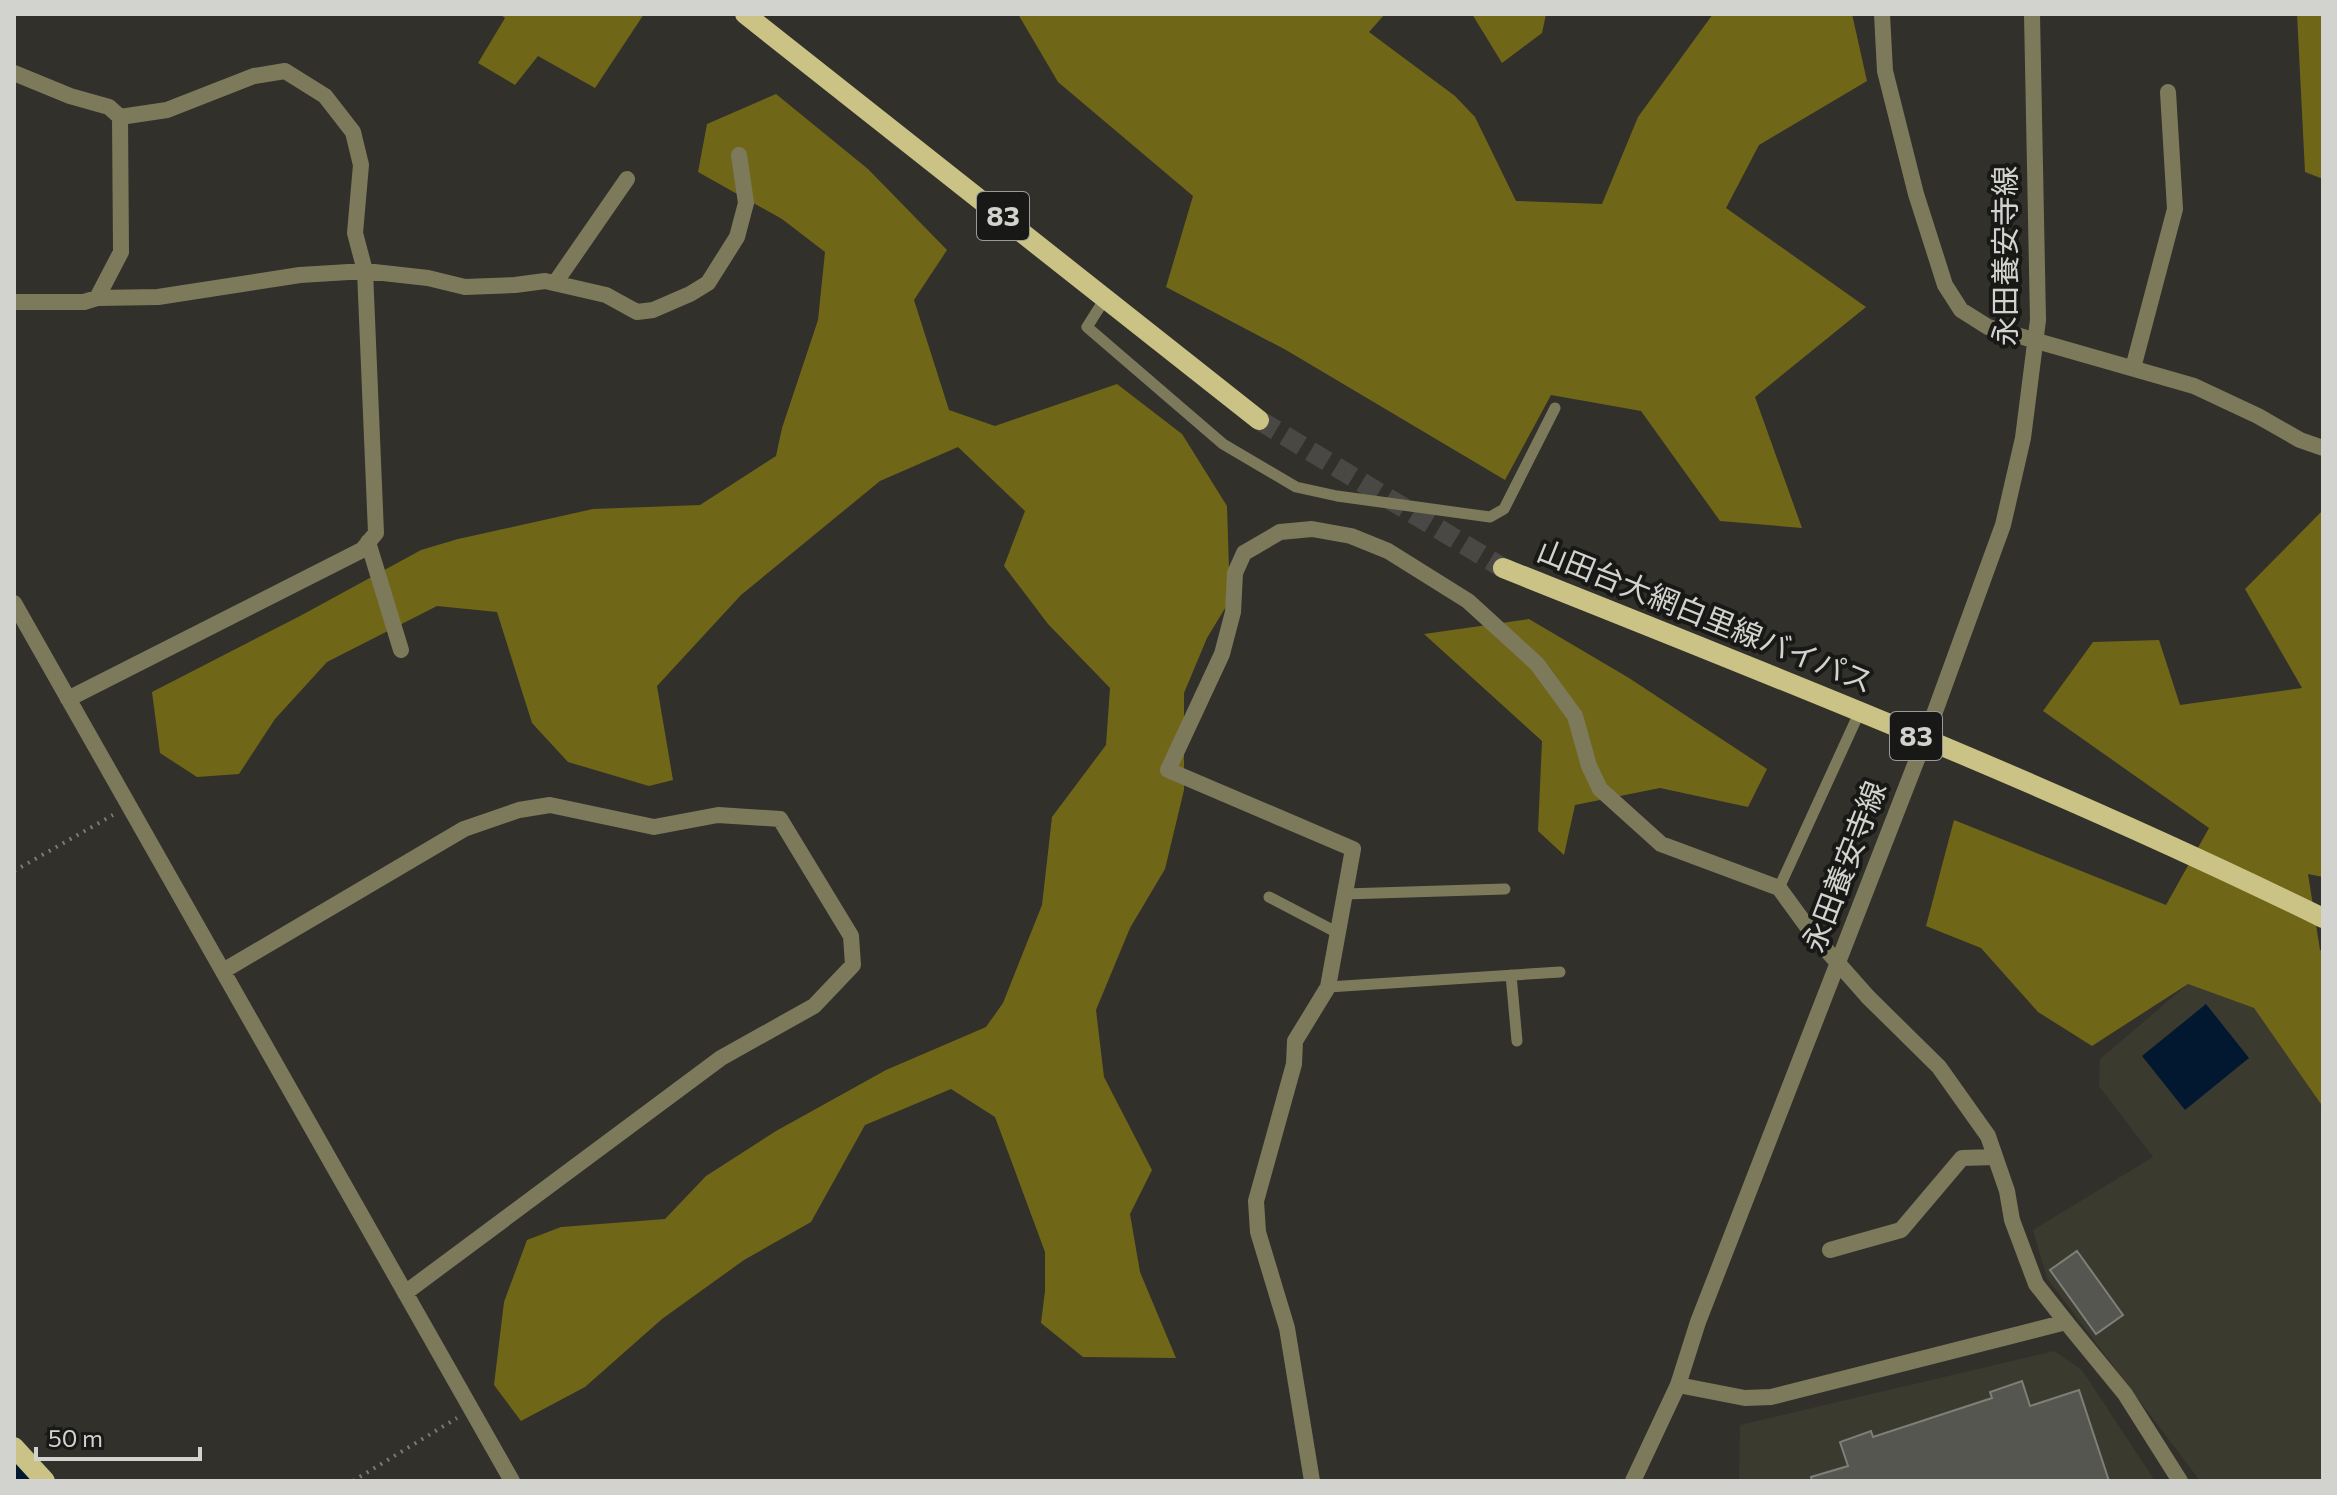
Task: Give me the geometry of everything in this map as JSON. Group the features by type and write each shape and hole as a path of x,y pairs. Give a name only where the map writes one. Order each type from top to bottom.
{"main road":[{"name":"83","path":"745,14 1259,420"},
{"name":"山田台大網白里線バイパス","path":"1503,568 1860,711 2241,878 2323,918"},
{"path":"14,1447 45,1481"}],"street":[{"path":"1882,14 1885,71 1916,194 1945,285 1961,310 1988,327 2194,386 2300,440 2323,448"},
{"name":"永田養安寺線","path":"1633,1481 1678,1385 1698,1322 1925,739 2003,525 2023,438 2036,340 2032,14"},
{"path":"68,699 362,550 376,533 365,271 355,233 361,165 353,132 325,96 285,71 254,76 167,110 120,117"},
{"path":"14,73 70,96 109,107 120,117 121,252 97,298"},
{"path":"2133,368 2175,209 2168,92"},
{"path":"14,302 84,302 97,298 158,297 300,275 365,271 428,278 465,287 545,281 606,295 637,312 653,310 708,283 737,237 744,220 746,203 739,155"},
{"path":"555,283 627,179"},
{"path":"1312,1481 1287,1328 1258,1232 1256,1201 1294,1064 1295,1041 1328,987 1353,849 1168,770 1222,654 1233,612 1235,573 1244,553 1280,532 1312,529 1351,536 1388,551 1468,601 1537,664 1575,716 1589,766 1600,789 1661,844 1779,888 1814,936 1868,997 1939,1067 1988,1136 2007,1191 2012,1220 2036,1284 2125,1394 2180,1481"},
{"path":"368,542 401,650"},
{"path":"14,603 512,1481"},
{"path":"223,971 464,829 519,810 550,805 654,827 718,815 780,819 851,936 853,965 814,1006 721,1058 405,1293"},
{"path":"1830,1250 1901,1230 1962,1158 1995,1157"},
{"path":"1678,1385 1745,1398 1771,1397 2066,1322"}],"lane":[{"path":"1106,297 1087,327 1223,444 1296,487 1337,496 1490,517 1504,509 1555,408"},
{"path":"1779,888 1860,711"},
{"path":"1345,894 1505,889"},
{"path":"1269,897 1338,933"},
{"path":"1328,987 1560,972"},
{"path":"1511,975 1517,1041"}],"path":[{"path":"14,871 129,806"},
{"path":"353,1481 471,1409"}],"shaded area":[{"path":"500,14 644,14 595,88 538,56 515,85 478,63 505,18"},
{"path":"1018,14 1385,14 1369,32 1455,96 1475,117 1516,201 1602,204 1638,117 1713,14 1852,14 1867,81 1759,145 1726,208 1866,307 1755,397 1802,528 1720,521 1641,411 1551,395 1505,480 1286,350 1166,287 1193,196 1058,82"},
{"path":"1472,14 1546,14 1542,33 1502,63"},
{"path":"2297,14 2323,14 2323,179 2305,172"},
{"path":"776,94 868,169 947,250 914,300 949,410 995,426 1117,384 1182,434 1227,506 1230,600 1207,638 1184,693 1184,790 1165,869 1130,928 1096,1010 1104,1077 1152,1170 1130,1214 1140,1272 1176,1358 1083,1357 1041,1323 1045,1252 995,1117 951,1089 865,1125 811,1222 744,1260 662,1319 585,1387 521,1421 494,1385 504,1302 527,1240 561,1227 665,1219 706,1176 776,1131 886,1070 986,1027 1003,1003 1042,905 1052,817 1106,745 1110,688 1048,624 1004,566 1025,511 958,447 880,481 741,595 657,686 673,780 649,786 568,762 532,723 497,612 437,606 327,662 275,719 239,774 197,777 160,753 152,692 421,550 593,509 700,505 776,456 782,428 818,320 825,252 782,219 698,172 707,124"},
{"path":"2323,510 2323,877 2308,874 2320,950 2323,952 2323,1107 2254,1008 2188,984 2092,1046 2038,1012 1981,948 1926,926 1954,820 2166,905 2209,828 2043,711 2093,642 2159,640 2180,705 2302,688 2245,589"},
{"path":"1529,619 1629,678 1767,769 1748,807 1660,788 1575,805 1564,855 1538,831 1542,741 1424,634"},
{"path":"2188,984 2254,1008 2323,1107 2323,1481 2200,1481 2047,1278 2033,1230 2153,1157 2099,1086 2100,1059"},
{"path":"2054,1351 2082,1370 2155,1481 1739,1481 1740,1425"}],"water":[{"path":"2206,1004 2249,1058 2185,1110 2142,1056"}],"building":[{"path":"2077,1251 2123,1315 2096,1334 2050,1270"},
{"path":"2022,1381 2030,1406 2079,1390 2109,1481 1812,1481 1811,1477 1848,1466 1840,1442 1871,1431 1873,1437 1992,1398 1990,1392"}],"waterway":[{"path":"14,1475 19,1481"}],"tunnel":[{"path":"1259,420 1503,568"}]}
